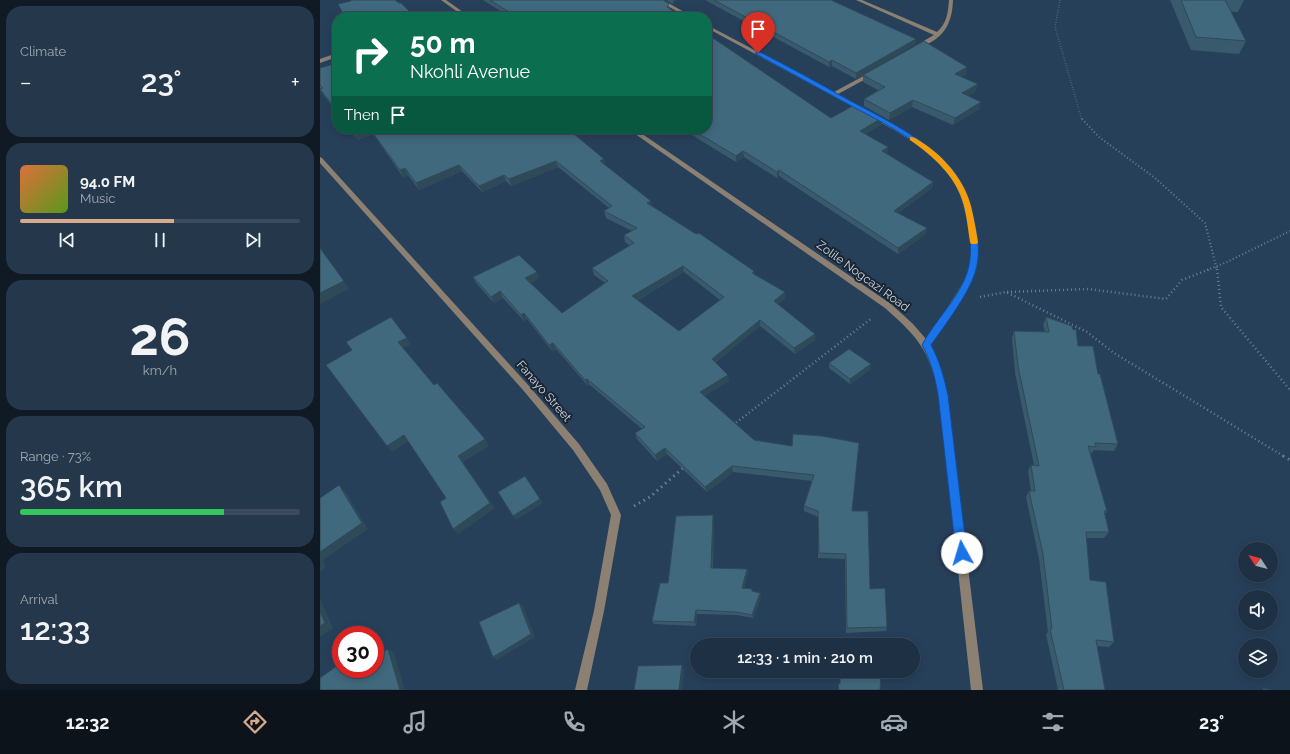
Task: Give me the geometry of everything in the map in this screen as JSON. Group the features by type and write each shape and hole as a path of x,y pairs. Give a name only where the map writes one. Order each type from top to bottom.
{"street":[{"path":"443,0 461,12"},
{"path":"659,0 682,12"},
{"path":"858,0 939,35"},
{"path":"911,51 939,35 948,23 951,0"},
{"path":"712,29 835,94 904,133 927,149 943,164 958,182 967,204 974,236 975,255 971,273 955,302 926,345"},
{"path":"320,61 332,57"},
{"path":"835,94 877,70"},
{"name":"Zolile Nogcazi Road","path":"638,134 888,306 913,328 926,345 932,355 943,395 977,690"},
{"name":"Fanayo Street","path":"320,159 526,388 576,448 604,487 616,515"},
{"path":"581,690 599,611 616,515"}],"path":[{"path":"1060,0 1055,26 1082,120 1099,137 1155,178 1205,223 1217,266 1221,307 1290,390"},
{"path":"955,302 1006,292 1088,289 1166,299 1182,280 1217,266 1290,232"},
{"path":"1006,292 1087,332 1114,353 1290,460"},
{"path":"731,427 888,306"},
{"path":"616,515 650,497 690,462"}],"building":[{"path":"395,0 401,3 410,12 342,12 338,4 351,1"},
{"path":"490,0 663,0 669,4 667,7 674,12 509,12"},
{"path":"714,0 831,0 916,39 856,73 832,60 829,62"},
{"path":"1181,0 1225,0 1246,41 1196,37"},
{"path":"712,37 831,118 856,104 882,118 860,131 888,147 882,151 933,182 894,211 927,228 898,248 779,170 777,172 743,151 736,156 699,134 712,134"},
{"path":"924,41 967,67 955,74 978,84 962,93 981,102 955,118 913,100 890,113 864,99 885,87 863,75"},
{"path":"332,64 332,105 320,89 323,88 320,85 320,68"},
{"path":"374,134 574,134 604,159 600,161 651,201 647,203 696,234 699,233 754,271 752,273 785,292 774,301 815,334 794,348 760,320 712,359 728,375 700,392 754,440 792,446 793,434 822,436 859,443 852,511 868,511 870,589 885,588 887,627 847,628 846,554 819,553 818,511 804,506 814,475 732,466 705,487 665,448 655,455 635,433 645,427 587,379 585,380 553,343 549,345 524,313 521,315 500,291 491,297 473,277 519,255 537,272 525,278 562,313 608,281 592,268 634,243 624,235 637,228 604,211 612,206 556,161 509,179 504,175 479,186 459,165 416,183 405,168 400,170","holes":["683,266 724,297 679,331 632,296"]},
{"path":"320,248 344,281 320,293"},
{"path":"391,317 407,338 398,342 434,385 437,383 485,439 458,456 490,503 453,529 440,502 446,498 404,435 387,446 326,365 352,350 346,342"},
{"path":"1046,317 1072,326 1073,330 1076,329 1078,346 1093,346 1098,374 1100,374 1118,444 1095,443 1096,447 1088,446 1107,511 1104,511 1109,532 1086,532 1090,580 1106,582 1114,642 1096,640 1105,690 1064,690 1050,629 1052,629 1043,554 1029,491 1035,491 1031,465 1039,466 1018,366 1014,331 1049,332"},
{"path":"849,349 871,364 850,379 829,363"},
{"path":"525,476 540,499 513,516 498,492"},
{"path":"339,485 362,523 320,552 320,498"},
{"path":"713,515 711,568 747,569 742,588 752,589 752,591 760,593 752,615 736,612 696,610 694,622 652,621 660,583 668,583 676,516"},
{"path":"519,603 531,634 493,657 479,622"},
{"path":"320,611 325,623 320,626"},
{"path":"388,649 400,690 320,690 320,678 332,669 332,678 384,678 384,652"},
{"path":"682,665 679,690 634,690 638,666"},
{"path":"840,678 881,678 880,690 839,690 838,684 840,684"}],"slow traffic":[{"path":"912,139 927,149 943,164 958,182 967,204 974,242"}],"route":[{"path":"758,53 904,133 927,149 943,164 958,182 967,204 974,236 975,255 971,273 955,302 926,345 932,355 943,395 962,553"}]}
